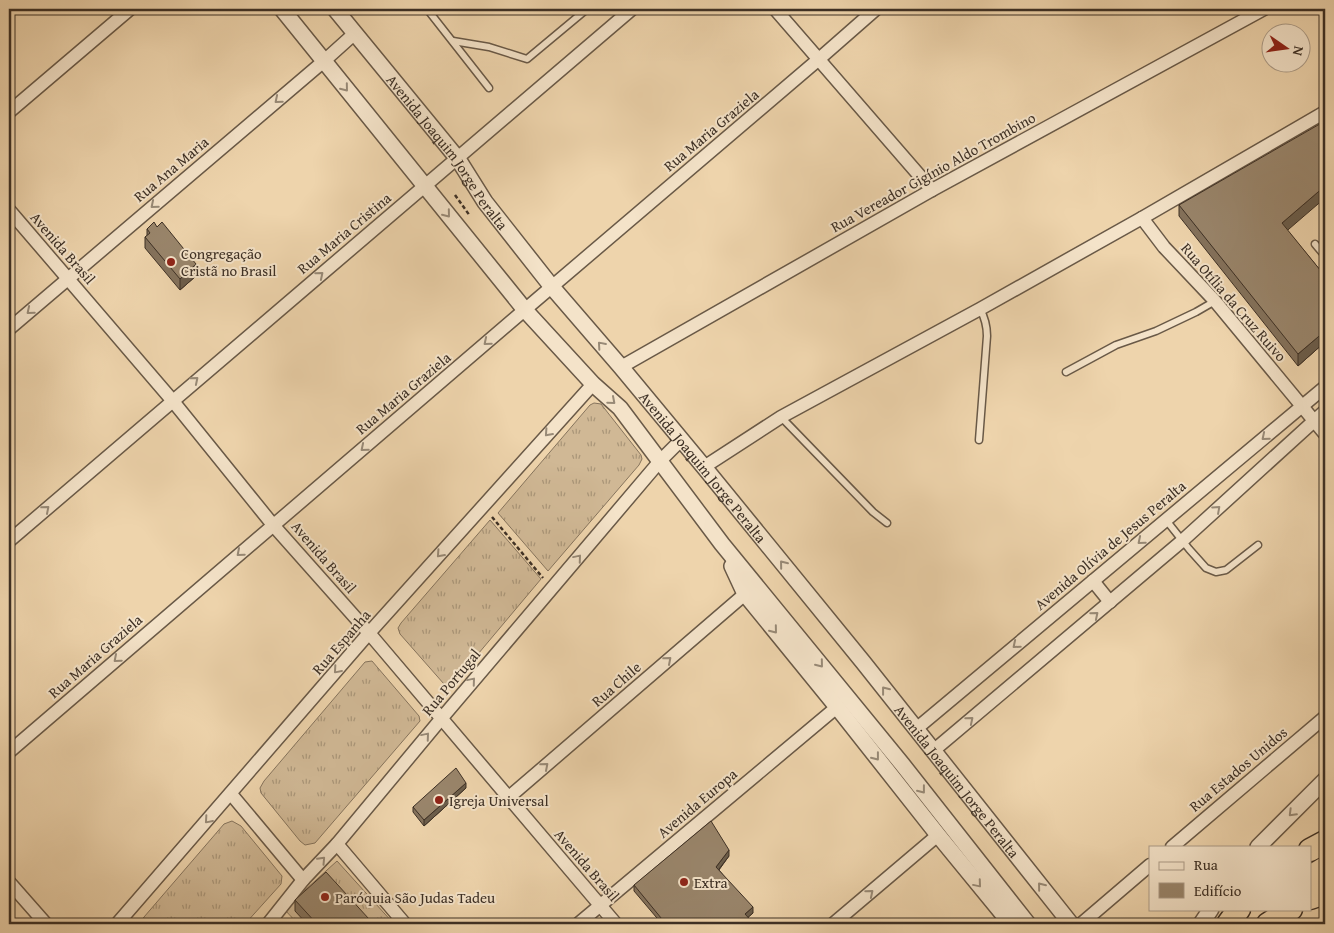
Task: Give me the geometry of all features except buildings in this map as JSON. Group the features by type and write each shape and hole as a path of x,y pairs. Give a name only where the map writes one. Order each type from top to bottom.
{"highway":[{"path":"1312,849 1325,842"},
{"path":"1312,876 1325,868"},
{"path":"1312,897 1325,893"},
{"path":"1228,924 1239,910"},
{"path":"1266,924 1275,910"},
{"path":"1266,924 1289,910"}],"street":[{"path":"9,112 130,9"},
{"name":"Avenida Joaquim Jorge Peralta","path":"282,9 524,310 593,384 620,408 722,544 750,590 837,707 938,835 1012,924"},
{"name":"Avenida Joaquim Jorge Peralta","path":"335,9 458,158 485,202 552,288 704,467 1071,924"},
{"name":"Rua Maria Cristina","path":"9,541 632,9"},
{"path":"775,9 932,190"},
{"name":"Rua Maria Graziela","path":"9,752 876,9"},
{"name":"Rua Vereador Gigínio Aldo Trombino","path":"621,367 932,190 1264,9"},
{"name":"Rua Ana Maria","path":"9,329 354,34"},
{"path":"704,467 781,417 1142,218 1325,112"},
{"name":"Avenida Brasil","path":"9,210 172,400 274,525 369,633 616,924"},
{"name":"Rua Otília da Cruz Ruivo","path":"1142,218 1164,247 1215,300 1325,434"},
{"name":"Rua Espanha","path":"117,924 369,633 593,384"},
{"name":"Avenida Olívia de Jesus Peralta","path":"916,729 1325,387"},
{"path":"933,751 1182,541 1325,411"},
{"name":"Rua Portugal","path":"270,923 304,880 337,844 660,461 681,440"},
{"path":"1093,581 1110,602"},
{"name":"Avenida Joaquim Jorge Peralta","path":"750,590 902,764 1028,924"},
{"name":"Rua Chile","path":"508,798 750,590"},
{"name":"Avenida Europa","path":"578,924 837,707"},
{"name":"Rua Estados Unidos","path":"1173,846 1325,717"},
{"path":"1259,846 1325,780"},
{"path":"230,794 304,880"},
{"path":"833,924 938,835"},
{"path":"337,844 405,924"},
{"path":"1081,924 1149,866"},
{"path":"9,882 46,924"}],"lane":[{"path":"427,9 489,88"},
{"path":"453,41 489,47 527,59 587,9"},
{"path":"1315,244 1325,256"},
{"path":"1066,372 1116,345 1156,331 1196,312 1215,300"},
{"path":"979,440 987,336 985,317 980,308"},
{"path":"781,417 873,512 887,523"},
{"path":"1166,520 1206,568 1216,572 1226,570 1258,545"}],"path":[{"path":"483,507 552,588"}],"green space":[{"path":"594,403 601,404 641,455 642,459 639,465 548,571 498,513 590,405"},
{"path":"490,520 541,579 452,685 444,684 400,634 398,628"},
{"path":"372,661 419,716 420,721 315,843 305,845 261,793 260,788 365,662"},
{"path":"232,821 241,826 282,876 281,884 245,924 138,924 224,824"},
{"path":"337,861 394,924 298,924 284,909"}],"place":[{"name":"Congregação Cristã no Brasil","path":"171,262"},
{"name":"Igreja Universal","path":"439,800"},
{"name":"Extra","path":"684,882"},
{"name":"Paróquia São Judas Tadeu","path":"325,897"}]}
